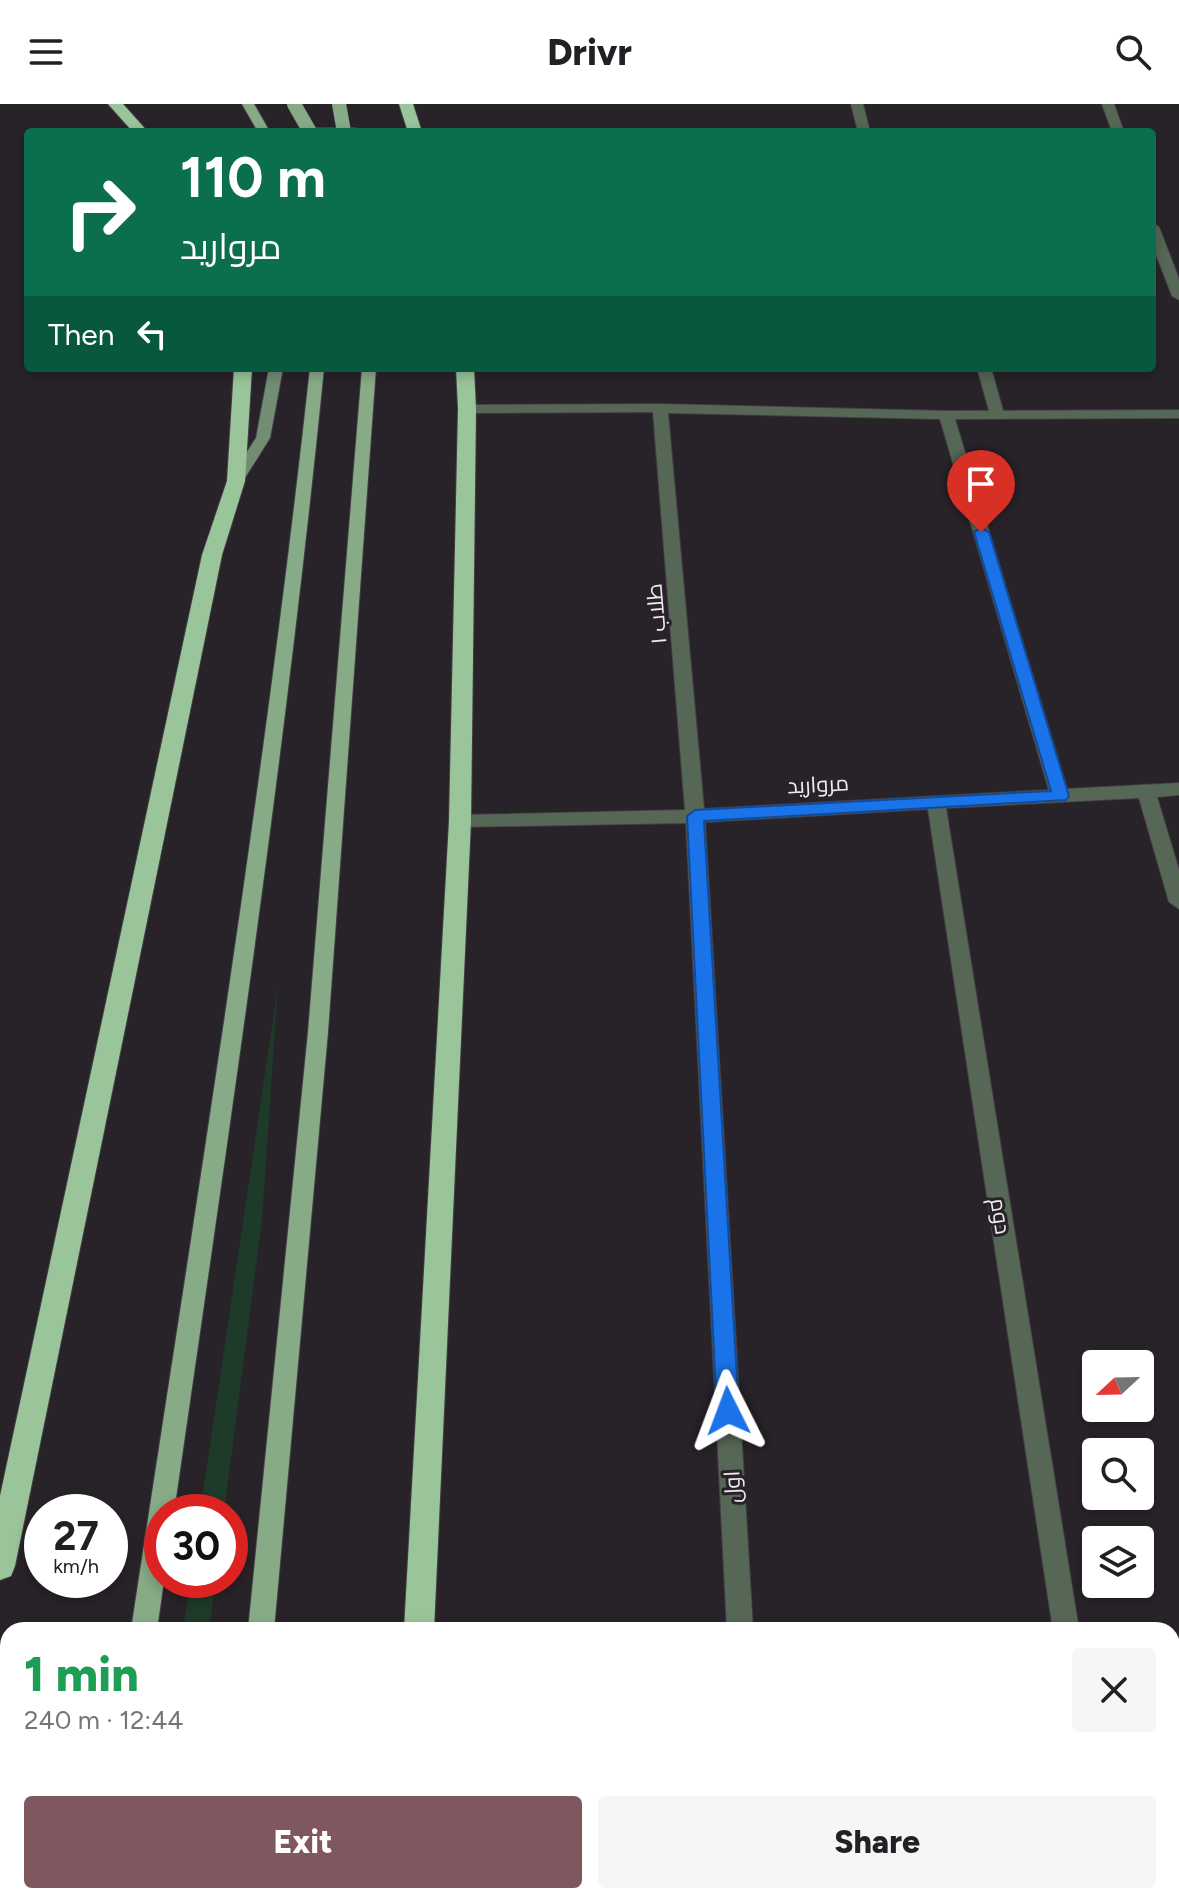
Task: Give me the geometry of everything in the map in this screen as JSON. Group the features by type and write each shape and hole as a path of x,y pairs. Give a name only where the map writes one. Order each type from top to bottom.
{"highway":[{"path":"115,104 137,128"},
{"path":"406,104 414,128"},
{"path":"0,1566 209,570 236,481 243,372"},
{"path":"419,1622 460,821 465,372"}],"main road":[{"path":"248,104 262,128"},
{"path":"294,104 307,128"},
{"path":"339,104 343,128"},
{"path":"145,1622 239,984 298,549 317,372"},
{"path":"262,1622 318,1032 369,372"}],"street":[{"path":"857,104 863,128"},
{"path":"1108,104 1117,128"},
{"path":"1179,248 1156,248 1179,296"},
{"path":"236,481 263,438 275,372"},
{"path":"985,372 997,414"},
{"path":"467,409 660,408 946,415 1179,414"},
{"name":"طلاب ۱","path":"660,408 695,816"},
{"path":"946,415 1060,796"},
{"name":"مروارید","path":"460,821 695,816 1179,789"},
{"path":"1146,791 1179,902"},
{"name":"دوم","path":"936,801 1065,1622"},
{"name":"اول","path":"695,816 740,1622"}],"green space":[{"path":"278,986 262,1220 226,1494 203,1494"},
{"path":"187,1598 213,1598 210,1622 184,1622"}],"route":[{"path":"728,1411 695,816 1060,796 981,532"}]}
